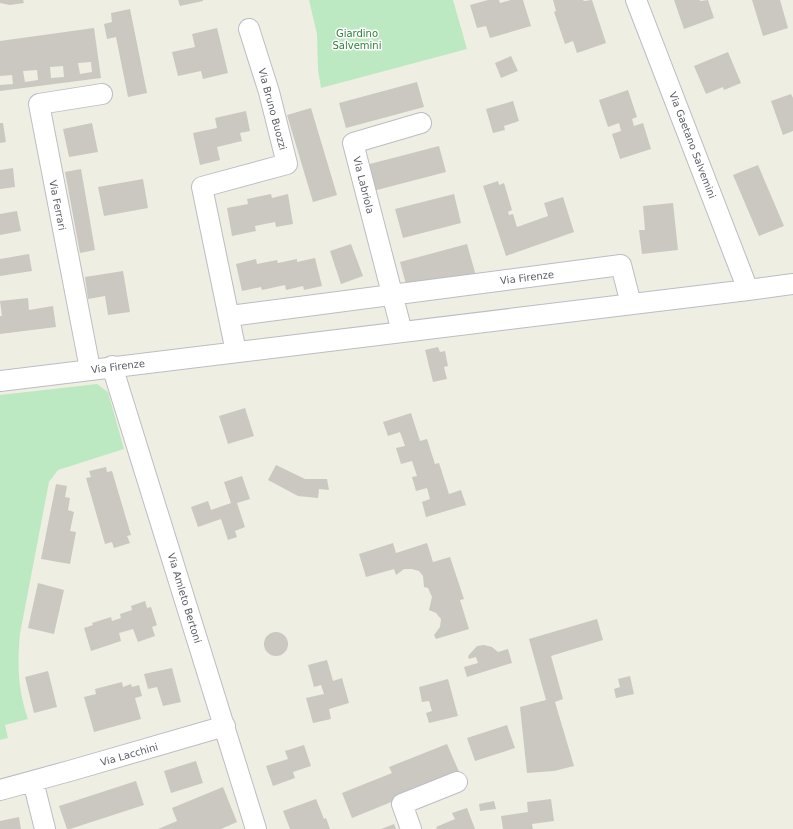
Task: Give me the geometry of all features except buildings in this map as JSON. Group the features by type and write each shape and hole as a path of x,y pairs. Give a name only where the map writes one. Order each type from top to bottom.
{"street":[{"name":"Via Gaetano Salvemini","path":"636,0 748,290"},
{"name":"Via Bruno Buozzi","path":"230,316 202,187 287,164 269,92 250,29"},
{"name":"Via Ferrari","path":"90,369 39,104 102,94"},
{"name":"Via Labriola","path":"392,295 353,143 421,123"},
{"name":"Via Firenze","path":"230,316 621,265 631,304"},
{"name":"Via Firenze","path":"0,381 112,366 793,284"},
{"path":"392,295 402,332"},
{"path":"230,316 236,352"},
{"name":"Via Amleto Bertoni","path":"112,366 256,829"},
{"name":"Via Lacchini","path":"0,790 224,726"},
{"path":"33,781 45,829"},
{"path":"410,829 402,804 458,782"}],"green space":[{"name":"Giardino Salvemini","path":"309,0 453,0 467,49 321,88 318,70 317,34"},
{"path":"97,384 108,392 124,449 58,470 49,482 20,634 20,688 28,719 5,725 8,738 0,740 0,395"}]}
